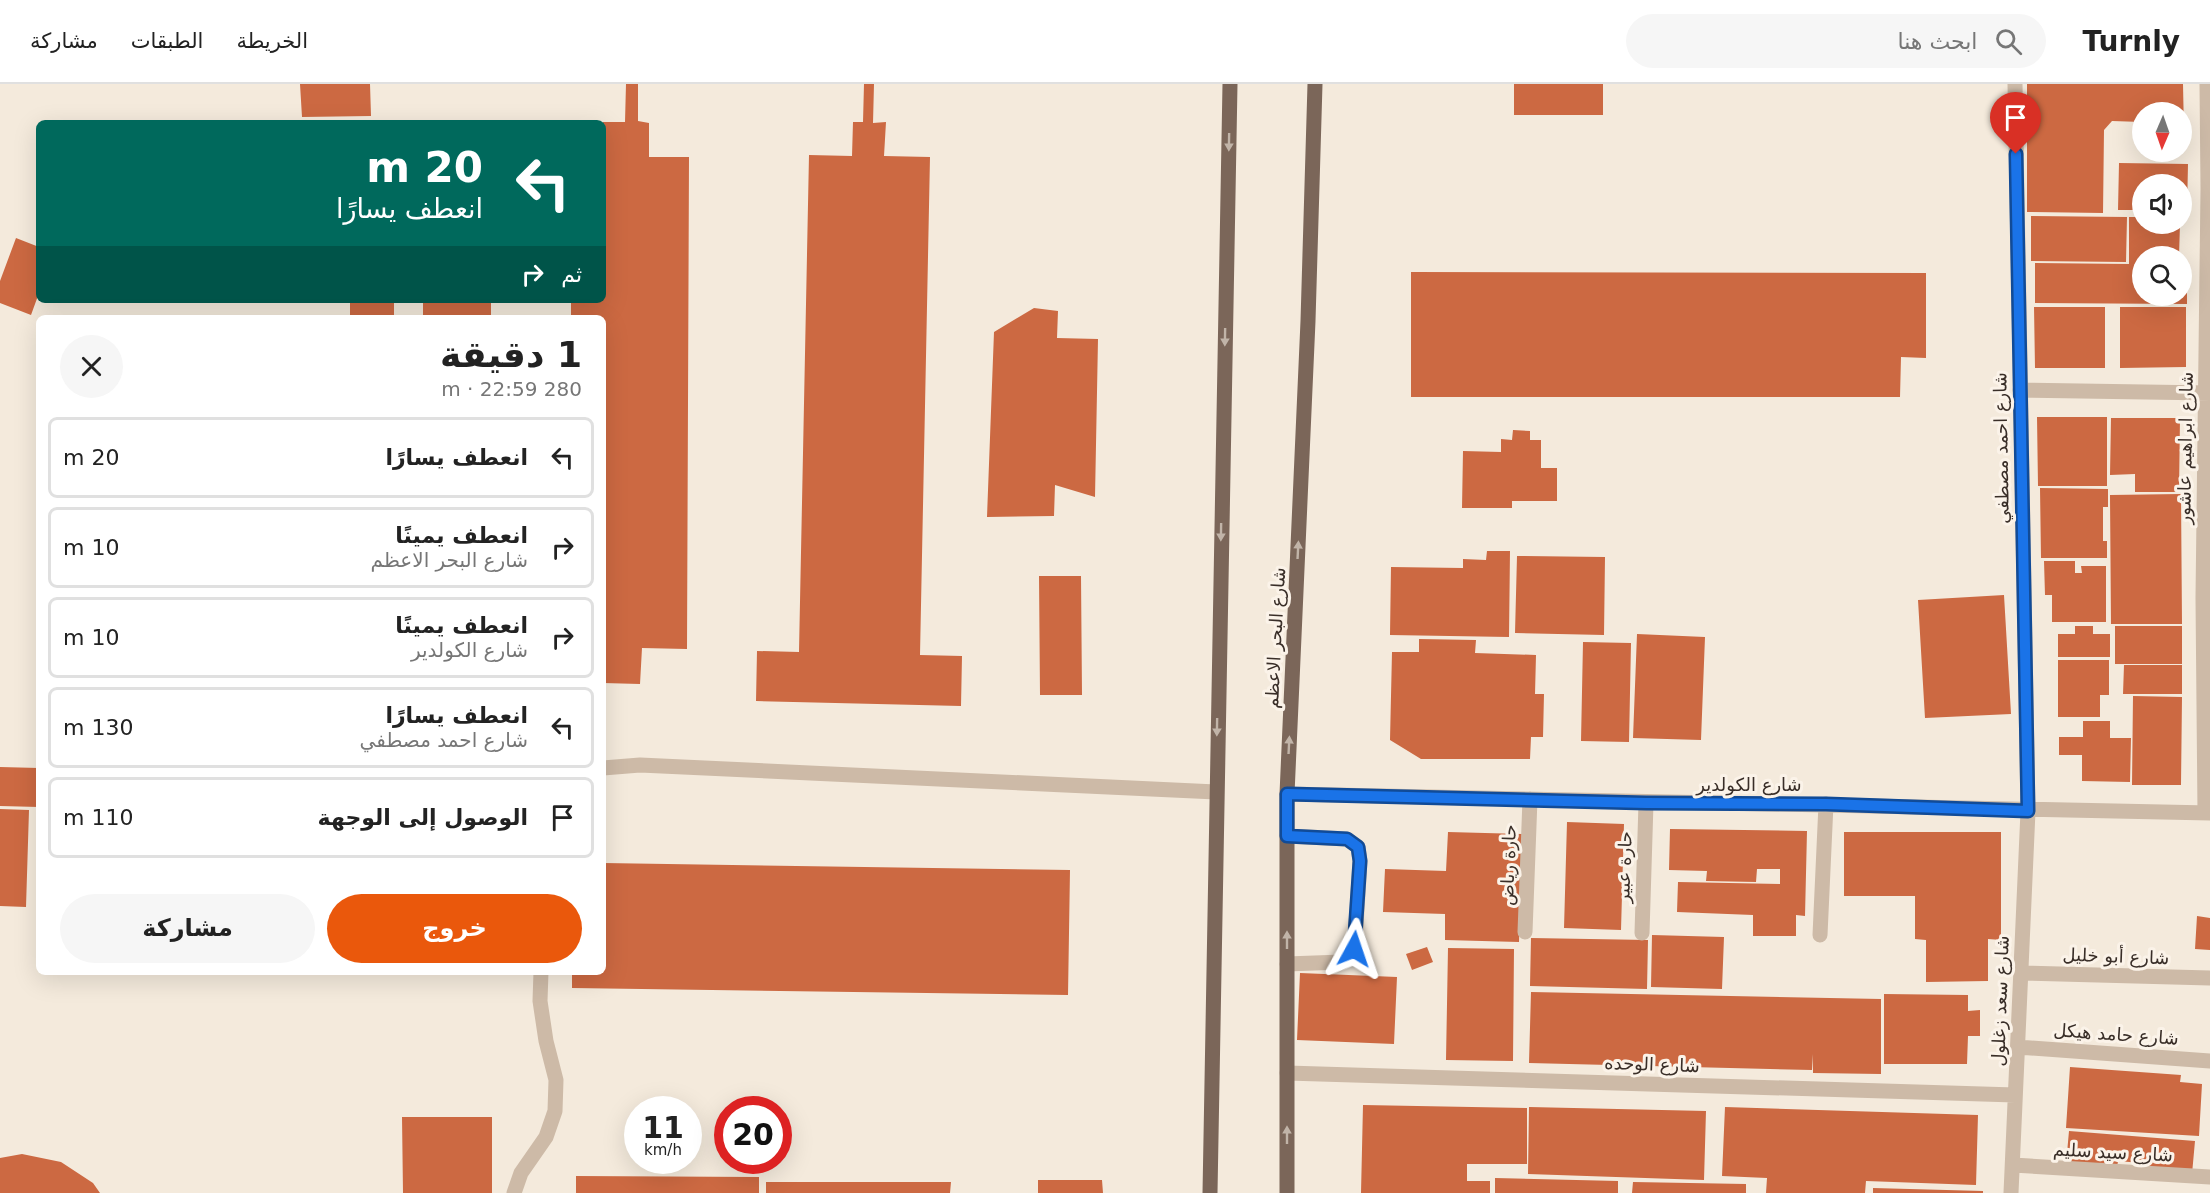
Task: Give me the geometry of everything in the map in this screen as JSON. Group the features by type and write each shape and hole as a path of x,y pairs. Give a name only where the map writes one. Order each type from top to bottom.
{"main road":[{"path":"1210,1193 1230,84"},
{"name":"شارع البحر الاعظم","path":"1287,1193 1287,794 1308,333 1315,84"}],"street":[{"name":"شارع احمد مصطفي","path":"2015,84 2028,811"},
{"name":"شارع ابراهيم عاشور","path":"2206,84 2209,189 2207,813"},
{"path":"2020,390 2207,393"},
{"path":"606,768 640,765 1216,792"},
{"name":"شارع الكولدير","path":"1287,794 2207,813"},
{"name":"حارة رياض","path":"1526,932 1530,799"},
{"name":"حارة عبير","path":"1642,933 1646,803"},
{"path":"1820,935 1826,804"},
{"name":"شارع سعد زغلول","path":"2011,1193 2028,811"},
{"path":"1287,836 1347,839 1358,847 1360,861 1355,942 1352,954 1342,962 1287,964"},
{"name":"شارع أبو خليل","path":"2021,973 2210,978"},
{"path":"514,1193 521,1173 546,1137 555,1111 556,1080 546,1041 542,1011 542,975"},
{"name":"شارع حامد هيكل","path":"2018,1047 2210,1061"},
{"name":"شارع الوحده","path":"1287,1073 2015,1095"},
{"name":"شارع سيد سليم","path":"2013,1165 2210,1177"}],"building":[{"path":"300,84 370,84 371,116 302,117"},
{"path":"626,84 638,84 638,121 649,123 649,157 689,157 687,649 642,648 640,684 606,683 606,315 571,315 571,303 606,303 606,122 625,122"},
{"path":"864,84 874,84 873,123 886,122 884,156 930,157 920,655 962,656 961,706 756,701 757,651 799,652 809,155 852,156 853,122 863,122"},
{"path":"1514,84 1603,84 1603,115 1514,115"},
{"path":"2027,84 2183,84 2183,102 2132,102 2132,122 2112,121 2104,130 2103,213 2027,212"},
{"path":"2119,163 2188,164 2188,174 2132,174 2132,210 2118,210"},
{"path":"2031,216 2127,217 2126,262 2031,261"},
{"path":"2129,217 2132,217 2132,234 2180,234 2179,246 2132,246 2132,304 2035,303 2035,263 2129,264"},
{"path":"16,238 36,246 36,301 31,315 0,303 0,281"},
{"path":"1411,272 1926,273 1926,358 1901,357 1900,397 1411,397"},
{"path":"350,303 394,303 394,315 350,315"},
{"path":"423,303 491,303 491,315 423,315"},
{"path":"2034,307 2105,307 2105,368 2035,368"},
{"path":"2120,307 2186,307 2186,367 2120,368"},
{"path":"1034,308 1058,311 1057,338 1098,339 1095,497 1055,485 1054,516 987,517 994,332"},
{"path":"2037,417 2107,417 2107,486 2038,486"},
{"path":"2111,418 2180,418 2179,492 2135,492 2135,474 2110,475"},
{"path":"1513,430 1530,431 1530,440 1541,440 1541,468 1557,468 1557,501 1512,501 1512,508 1462,508 1463,451 1501,452 1501,439 1512,440"},
{"path":"2040,488 2108,489 2108,507 2103,507 2103,541 2107,541 2107,558 2041,558"},
{"path":"2181,494 2182,624 2111,624 2110,495"},
{"path":"1487,551 1510,551 1509,637 1390,635 1391,567 1463,568 1463,559 1486,560"},
{"path":"1517,556 1605,557 1604,635 1515,633"},
{"path":"2044,561 2075,561 2075,573 2082,573 2081,566 2106,566 2106,622 2052,622 2052,595 2045,595"},
{"path":"1039,576 1081,576 1082,695 1040,695"},
{"path":"2004,595 2011,714 1925,718 1918,600"},
{"path":"2075,626 2093,626 2093,634 2110,634 2110,657 2058,657 2058,634 2075,634"},
{"path":"2115,626 2182,626 2182,664 2115,664"},
{"path":"1637,634 1705,637 1701,740 1633,738"},
{"path":"1419,639 1476,640 1475,653 1536,655 1535,694 1544,694 1543,737 1531,737 1530,759 1421,759 1390,740 1392,652 1419,652"},
{"path":"1583,642 1631,643 1629,742 1581,741"},
{"path":"2058,660 2109,660 2109,695 2100,695 2100,717 2058,717"},
{"path":"2124,665 2182,665 2182,694 2123,694"},
{"path":"2133,696 2182,697 2181,785 2132,785"},
{"path":"2083,721 2110,721 2110,738 2131,738 2130,782 2082,781 2082,755 2059,755 2059,737 2083,737"},
{"path":"0,767 36,768 36,807 0,806"},
{"path":"0,809 29,810 26,907 0,906"},
{"path":"1567,822 1624,824 1621,930 1564,928"},
{"path":"1670,829 1807,831 1805,916 1796,915 1796,936 1753,936 1753,915 1677,912 1678,882 1780,884 1780,869 1757,869 1756,882 1706,881 1707,871 1669,870"},
{"path":"1448,832 1522,834 1519,942 1445,940 1445,914 1383,912 1385,869 1446,871"},
{"path":"1844,832 2001,832 2001,940 1988,939 1988,981 1926,982 1926,940 1915,939 1915,896 1844,896"},
{"path":"606,863 1070,870 1068,995 572,988 572,975 606,975"},
{"path":"2197,916 2210,918 2210,950 2195,949"},
{"path":"1652,935 1724,937 1722,989 1651,987"},
{"path":"1531,938 1648,940 1647,989 1530,986"},
{"path":"1427,947 1433,962 1412,970 1406,954"},
{"path":"1448,948 1514,949 1513,1061 1446,1060"},
{"path":"1300,973 1397,977 1394,1044 1297,1040"},
{"path":"1531,992 1881,999 1881,1074 1813,1073 1813,1054 1812,1070 1529,1063"},
{"path":"1884,994 1968,995 1968,1011 1980,1010 1980,1036 1968,1036 1967,1064 1884,1064"},
{"path":"2070,1067 2181,1075 2180,1082 2202,1084 2199,1136 2066,1128"},
{"path":"1363,1105 1527,1108 1527,1164 1467,1164 1467,1181 1490,1181 1490,1193 1361,1193"},
{"path":"1529,1107 1706,1111 1704,1180 1528,1174"},
{"path":"1725,1107 1978,1115 1976,1185 1866,1181 1865,1193 1766,1193 1767,1178 1722,1176"},
{"path":"402,1117 492,1117 492,1193 403,1193"},
{"path":"2069,1131 2195,1141 2192,1174 2144,1170 2141,1163 2118,1161 2117,1168 2066,1164"},
{"path":"22,1154 61,1162 93,1183 100,1193 0,1193 0,1158"},
{"path":"576,1176 759,1177 759,1193 576,1193"},
{"path":"1495,1178 1618,1181 1618,1193 1495,1193"},
{"path":"1038,1180 1102,1180 1103,1193 1038,1193"},
{"path":"766,1182 951,1182 950,1193 766,1193"},
{"path":"1633,1182 1746,1184 1746,1193 1632,1193"},
{"path":"1873,1188 1983,1191 1983,1193 1873,1193"}],"route":[{"path":"1354,949 1360,861 1358,847 1347,839 1287,836 1287,794 1646,803 1826,804 2028,811 2016,154"}]}
